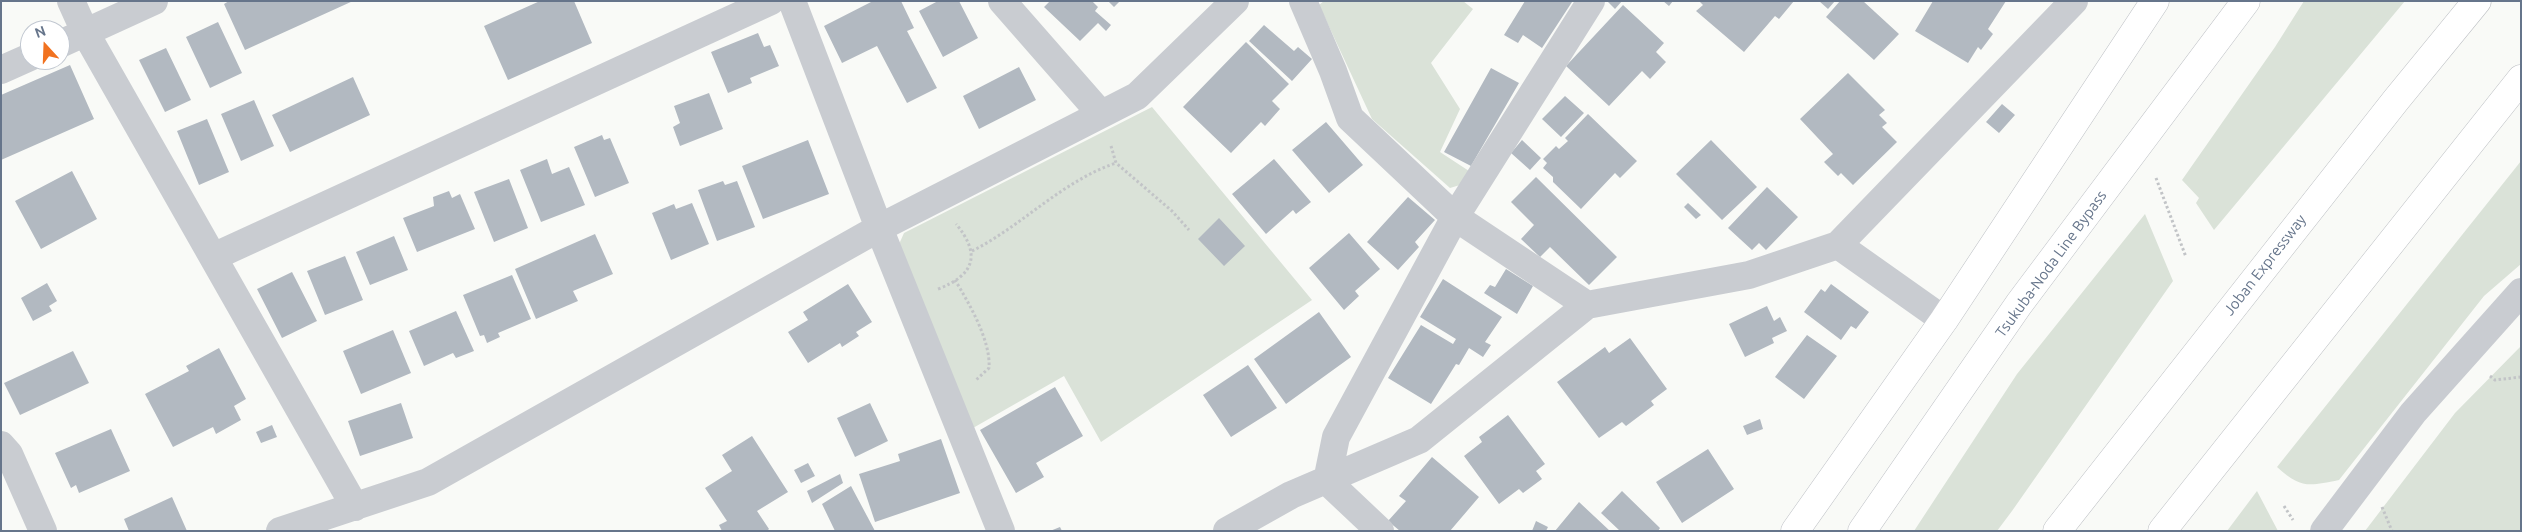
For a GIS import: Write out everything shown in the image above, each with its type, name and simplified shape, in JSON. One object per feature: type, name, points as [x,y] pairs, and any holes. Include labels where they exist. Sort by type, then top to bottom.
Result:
[{"type":"main road","points":[[1795,531],[1944,320],[2155,1]]},
{"type":"main road","name":"Tsukuba-Noda Line Bypass","points":[[1862,531],[2019,304],[2246,1]]},
{"type":"main road","name":"Joban Expressway","points":[[2057,531],[2390,108],[2477,1]]},
{"type":"main road","points":[[2162,531],[2521,79]]},
{"type":"street","points":[[71,1],[85,32],[355,507]]},
{"type":"street","points":[[70,39],[154,1]]},
{"type":"street","points":[[213,257],[771,1]]},
{"type":"street","points":[[792,1],[879,228],[1001,531]]},
{"type":"street","points":[[1002,1],[1101,114]]},
{"type":"street","points":[[280,531],[428,482],[879,228],[1137,96],[1235,1]]},
{"type":"street","points":[[1303,1],[1333,71],[1350,118],[1455,217],[1587,304]]},
{"type":"street","points":[[1327,481],[1336,437],[1455,217],[1591,1]]},
{"type":"street","points":[[1227,531],[1291,495],[1419,440],[1587,304],[1749,275],[1838,245],[2074,1]]},
{"type":"street","points":[[1,70],[20,61]]},
{"type":"street","points":[[1838,245],[1944,320]]},
{"type":"street","points":[[2324,531],[2414,413],[2520,294]]},
{"type":"street","points":[[1,445],[9,454],[43,531]]},
{"type":"street","points":[[1327,481],[1380,531]]},
{"type":"path","points":[[1101,114],[1116,164],[1172,212],[1189,230]]},
{"type":"path","points":[[972,251],[1036,210],[1075,182],[1098,169],[1116,164]]},
{"type":"path","points":[[2154,174],[2186,257]]},
{"type":"path","points":[[905,293],[927,293],[962,276],[972,259],[971,244],[951,218]]},
{"type":"path","points":[[2485,372],[2495,380],[2521,377]]},
{"type":"path","points":[[2379,500],[2392,531]]},
{"type":"shaded area","points":[[1324,1],[1463,1],[1473,9],[1431,63],[1460,109],[1440,152],[1469,171],[1460,185],[1450,188],[1372,119],[1319,5]]},
{"type":"shaded area","points":[[2304,1],[2405,1],[2214,230],[2196,203],[2199,198],[2182,180],[2275,47]]},
{"type":"shaded area","points":[[1152,107],[1312,300],[1101,442],[1064,376],[973,428],[896,251],[904,233]]},
{"type":"shaded area","points":[[2521,161],[2521,264],[2484,296],[2339,480],[2320,484],[2306,484],[2285,474],[2277,467]]},
{"type":"shaded area","points":[[2145,214],[2173,281],[2012,511],[1997,531],[1914,531],[2017,374]]},
{"type":"shaded area","points":[[2521,346],[2521,531],[2365,531],[2455,413]]},
{"type":"shaded area","points":[[2257,491],[2278,531],[2227,531]]},
{"type":"building","points":[[229,1],[353,1],[245,50],[224,4]]},
{"type":"building","points":[[540,1],[574,1],[592,43],[508,80],[484,26]]},
{"type":"building","points":[[873,1],[901,1],[914,28],[907,31],[937,88],[907,103],[877,46],[842,63],[824,26]]},
{"type":"building","points":[[938,1],[959,1],[978,38],[943,57],[919,11]]},
{"type":"building","points":[[1050,1],[1092,1],[1098,7],[1095,11],[1111,25],[1106,31],[1098,23],[1080,41],[1044,7]]},
{"type":"building","points":[[1108,1],[1120,1],[1114,7]]},
{"type":"building","points":[[1525,1],[1572,2],[1542,48],[1523,35],[1518,43],[1504,35]]},
{"type":"building","points":[[1607,1],[1622,1],[1615,9]]},
{"type":"building","points":[[1663,1],[1673,1],[1669,6]]},
{"type":"building","points":[[1699,1],[1794,1],[1779,19],[1775,16],[1744,52],[1696,11],[1703,5]]},
{"type":"building","points":[[1819,1],[1835,1],[1828,9]]},
{"type":"building","points":[[1840,1],[1863,1],[1899,34],[1874,60],[1826,17]]},
{"type":"building","points":[[1933,1],[2006,1],[1988,29],[1993,34],[1981,50],[1978,47],[1968,63],[1915,31]]},
{"type":"building","points":[[1623,5],[1664,43],[1656,52],[1666,62],[1650,79],[1642,71],[1609,106],[1566,66]]},
{"type":"building","points":[[218,22],[242,73],[210,88],[186,37]]},
{"type":"building","points":[[1264,25],[1294,51],[1298,47],[1312,59],[1292,81],[1249,41]]},
{"type":"building","points":[[758,33],[764,47],[770,45],[779,66],[750,78],[752,83],[728,93],[711,52]]},
{"type":"building","points":[[1246,42],[1289,84],[1272,101],[1280,109],[1265,126],[1261,122],[1231,153],[1183,107]]},
{"type":"building","points":[[166,48],[191,100],[165,112],[139,60]]},
{"type":"building","points":[[70,65],[94,119],[1,160],[1,95],[58,70],[70,70]]},
{"type":"building","points":[[1019,67],[1036,100],[979,129],[963,96]]},
{"type":"building","points":[[1491,68],[1519,83],[1471,166],[1444,152]]},
{"type":"building","points":[[1848,73],[1885,110],[1879,115],[1887,123],[1882,127],[1897,142],[1853,185],[1841,173],[1838,176],[1824,162],[1833,154],[1800,119]]},
{"type":"building","points":[[353,77],[370,115],[290,152],[272,115]]},
{"type":"building","points":[[709,93],[723,129],[680,146],[673,127],[680,123],[674,106]]},
{"type":"building","points":[[1565,96],[1584,113],[1561,137],[1542,119]]},
{"type":"building","points":[[254,100],[274,146],[241,161],[221,114]]},
{"type":"building","points":[[2002,104],[2015,115],[1999,133],[1986,122]]},
{"type":"building","points":[[1588,114],[1637,161],[1620,178],[1615,173],[1581,209],[1553,182],[1553,177],[1543,168],[1547,163],[1543,159],[1556,146],[1559,149],[1568,141],[1565,138]]},
{"type":"building","points":[[207,119],[229,172],[199,185],[177,131]]},
{"type":"building","points":[[1326,122],[1363,165],[1329,193],[1292,150]]},
{"type":"building","points":[[602,135],[604,140],[610,138],[629,183],[595,197],[574,147]]},
{"type":"building","points":[[808,140],[829,194],[763,219],[742,166]]},
{"type":"building","points":[[1522,140],[1541,158],[1530,170],[1511,153]]},
{"type":"building","points":[[1711,140],[1757,187],[1722,220],[1676,174]]},
{"type":"building","points":[[547,159],[552,174],[569,167],[585,205],[541,222],[520,170]]},
{"type":"building","points":[[1274,159],[1311,202],[1296,214],[1293,210],[1266,234],[1232,194]]},
{"type":"building","points":[[72,171],[97,219],[41,249],[15,201]]},
{"type":"building","points":[[1536,177],[1617,257],[1589,285],[1550,247],[1540,257],[1521,239],[1534,225],[1511,202]]},
{"type":"building","points":[[509,179],[528,228],[494,242],[474,192]]},
{"type":"building","points":[[723,181],[725,185],[737,181],[755,227],[717,241],[698,190]]},
{"type":"building","points":[[1767,187],[1798,217],[1766,250],[1759,243],[1752,250],[1728,228]]},
{"type":"building","points":[[449,191],[452,198],[460,194],[475,229],[417,252],[403,218],[434,206],[433,197]]},
{"type":"building","points":[[1408,197],[1435,220],[1415,242],[1419,247],[1398,270],[1367,242]]},
{"type":"building","points":[[692,203],[709,244],[671,260],[652,213],[674,204],[676,209]]},
{"type":"building","points":[[1688,203],[1701,215],[1696,219],[1684,207]]},
{"type":"building","points":[[1219,218],[1245,246],[1224,266],[1198,239]]},
{"type":"building","points":[[1349,233],[1380,269],[1355,291],[1359,296],[1344,310],[1309,268]]},
{"type":"building","points":[[595,234],[613,274],[573,291],[578,301],[536,319],[515,269]]},
{"type":"building","points":[[394,236],[408,270],[370,285],[356,252]]},
{"type":"building","points":[[345,256],[363,300],[325,315],[307,271]]},
{"type":"building","points":[[1506,269],[1533,286],[1517,314],[1484,293],[1490,285],[1495,287]]},
{"type":"building","points":[[292,272],[317,321],[282,338],[257,289]]},
{"type":"building","points":[[512,275],[531,319],[498,333],[500,337],[487,343],[484,335],[480,336],[463,295]]},
{"type":"building","points":[[1443,279],[1502,317],[1485,342],[1491,345],[1483,357],[1469,348],[1459,365],[1456,364],[1431,404],[1388,378],[1421,325],[1453,344],[1456,339],[1420,317]]},
{"type":"building","points":[[47,283],[57,301],[49,306],[52,311],[33,321],[21,298]]},
{"type":"building","points":[[848,284],[872,322],[856,332],[859,336],[842,347],[840,343],[808,363],[788,332],[808,320],[803,312]]},
{"type":"building","points":[[1831,284],[1869,312],[1856,329],[1851,326],[1841,340],[1804,312],[1821,289],[1825,292]]},
{"type":"building","points":[[1767,306],[1774,321],[1780,317],[1787,331],[1772,338],[1774,343],[1745,357],[1729,324]]},
{"type":"building","points":[[456,311],[474,351],[456,358],[453,353],[424,366],[409,331]]},
{"type":"building","points":[[1319,312],[1351,357],[1286,404],[1254,359]]},
{"type":"building","points":[[393,330],[411,373],[361,394],[343,351]]},
{"type":"building","points":[[1807,335],[1837,356],[1804,399],[1775,377]]},
{"type":"building","points":[[1630,338],[1667,389],[1651,401],[1654,405],[1626,426],[1622,422],[1599,438],[1557,382],[1605,347],[1609,353]]},
{"type":"building","points":[[219,348],[246,399],[234,406],[241,420],[216,434],[213,427],[173,447],[145,394],[189,371],[186,366]]},
{"type":"building","points":[[73,351],[89,383],[20,415],[4,383]]},
{"type":"building","points":[[1248,365],[1277,408],[1231,437],[1203,395]]},
{"type":"building","points":[[1055,387],[1083,436],[1036,463],[1044,477],[1016,493],[980,430]]},
{"type":"building","points":[[401,403],[413,438],[360,456],[348,421]]},
{"type":"building","points":[[870,403],[888,441],[855,457],[837,418]]},
{"type":"building","points":[[1508,415],[1545,464],[1536,471],[1542,479],[1523,493],[1519,489],[1499,504],[1464,456],[1482,442],[1479,437]]},
{"type":"building","points":[[1760,419],[1763,429],[1747,435],[1743,426]]},
{"type":"building","points":[[272,425],[277,437],[261,443],[256,432]]},
{"type":"building","points":[[111,429],[130,471],[79,493],[76,485],[71,488],[55,453]]},
{"type":"building","points":[[752,436],[788,492],[757,511],[769,529],[767,531],[722,531],[719,525],[727,521],[705,488],[732,471],[722,455]]},
{"type":"building","points":[[941,439],[960,493],[875,522],[859,474],[900,461],[898,454]]},
{"type":"building","points":[[1708,449],[1734,489],[1682,523],[1656,482]]},
{"type":"building","points":[[1432,457],[1479,497],[1450,531],[1400,531],[1388,521],[1406,501],[1399,496]]},
{"type":"building","points":[[808,463],[815,476],[801,483],[794,470]]},
{"type":"building","points":[[840,474],[843,483],[812,503],[807,491]]},
{"type":"building","points":[[851,486],[875,531],[835,531],[822,504]]},
{"type":"building","points":[[1622,491],[1660,528],[1658,531],[1620,531],[1601,513]]},
{"type":"building","points":[[172,497],[187,531],[129,531],[124,519]]},
{"type":"building","points":[[1579,502],[1610,531],[1555,531]]},
{"type":"building","points":[[1536,521],[1548,527],[1546,531],[1532,531]]},
{"type":"building","points":[[1060,527],[1062,531],[1050,531]]}]
